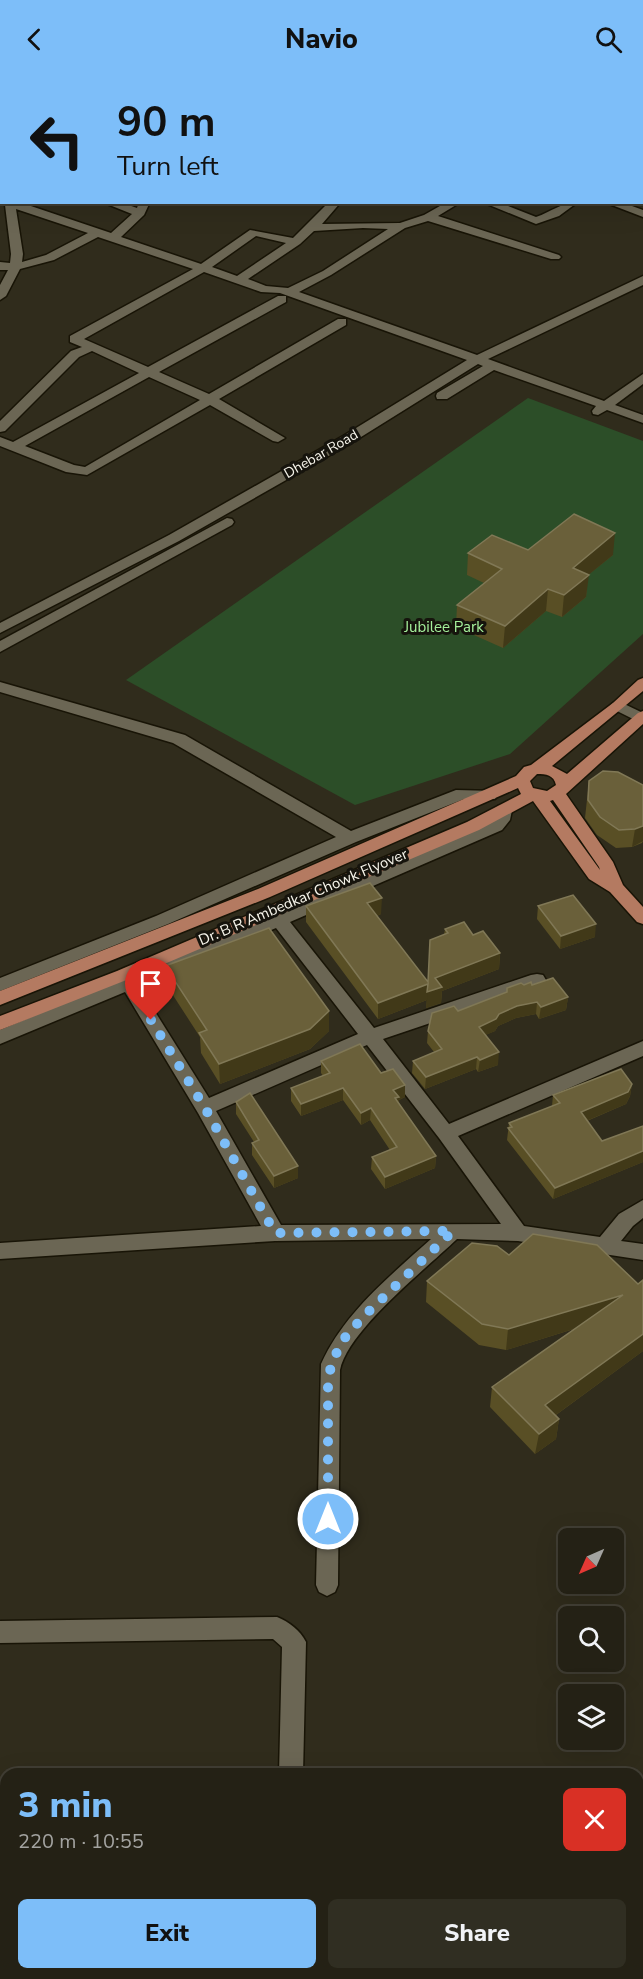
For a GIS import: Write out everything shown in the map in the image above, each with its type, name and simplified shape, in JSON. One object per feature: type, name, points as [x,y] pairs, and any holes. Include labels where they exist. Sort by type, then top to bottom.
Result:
[{"type":"main road","points":[[643,683],[618,706],[537,769],[530,771],[522,780],[527,790],[535,795],[596,875],[616,888],[643,918]]},
{"type":"main road","points":[[535,795],[560,789],[642,717]]},
{"type":"main road","points":[[537,769],[559,774],[560,789],[607,866],[616,888]]},
{"type":"main road","name":"Dr. B R Ambedkar Chowk Flyover","points":[[0,998],[274,888],[522,780]]},
{"type":"main road","name":"Dr. B R Ambedkar Chowk Flyover","points":[[0,1023],[123,975],[473,826],[535,795]]},
{"type":"street","points":[[0,296],[15,268],[17,254],[5,204]]},
{"type":"street","points":[[11,204],[286,296],[598,411],[643,432]]},
{"type":"street","points":[[119,204],[142,208]]},
{"type":"street","points":[[238,280],[277,257],[314,228],[334,204]]},
{"type":"street","points":[[15,446],[327,273],[401,226],[428,217],[452,204]]},
{"type":"street","points":[[492,204],[536,221],[555,214],[570,204]]},
{"type":"street","points":[[615,204],[643,214]]},
{"type":"street","points":[[114,237],[142,208]]},
{"type":"street","points":[[428,217],[555,257]]},
{"type":"street","points":[[314,228],[363,225],[401,226]]},
{"type":"street","points":[[278,438],[209,399],[74,339],[203,268],[254,232],[296,242]]},
{"type":"street","points":[[0,267],[15,268],[48,260],[96,233]]},
{"type":"street","points":[[0,251],[17,254]]},
{"type":"street","name":"Dhebar Road","points":[[0,629],[184,532],[479,367],[643,280]]},
{"type":"street","points":[[286,296],[342,322],[479,367]]},
{"type":"street","points":[[0,441],[71,469],[87,471],[342,322]]},
{"type":"street","points":[[0,428],[75,354],[92,347]]},
{"type":"street","name":"Dhebar Road","points":[[0,646],[185,547],[479,367]]},
{"type":"street","points":[[598,411],[643,378]]},
{"type":"street","points":[[598,411],[643,420]]},
{"type":"street","points":[[0,687],[180,739],[350,838]]},
{"type":"street","points":[[618,706],[642,717]]},
{"type":"street","points":[[0,985],[162,920],[350,838],[462,794],[489,795]]},
{"type":"street","points":[[0,1037],[428,857],[489,829],[502,820],[504,810]]},
{"type":"street","points":[[279,920],[446,1133],[518,1233]]},
{"type":"street","points":[[205,1108],[369,1037],[537,980]]},
{"type":"street","points":[[129,984],[205,1108],[275,1233]]},
{"type":"street","points":[[446,1133],[643,1048]]},
{"type":"street","points":[[606,1245],[626,1220],[643,1208]]},
{"type":"street","points":[[327,1585],[328,1387],[331,1364],[343,1340],[363,1317],[453,1231]]},
{"type":"street","points":[[0,1251],[275,1233],[453,1231],[518,1233],[643,1252]]},
{"type":"street","points":[[0,1632],[277,1628],[294,1642],[291,1768]]},
{"type":"green space","name":"Jubilee Park","points":[[528,398],[643,441],[643,634],[510,754],[355,805],[126,680]]},
{"type":"building","points":[[574,514],[615,533],[573,568],[589,575],[564,595],[548,589],[505,626],[457,605],[502,569],[468,553],[492,535],[528,550]]},
{"type":"building","points":[[603,771],[618,772],[643,785],[643,826],[619,830],[600,817],[588,800],[589,781]]},
{"type":"building","points":[[370,883],[382,898],[367,903],[428,982],[430,940],[448,933],[445,929],[464,922],[473,935],[483,931],[500,953],[435,978],[442,987],[427,992],[428,984],[378,1003],[306,906]]},
{"type":"building","points":[[573,895],[596,924],[561,936],[538,906]]},
{"type":"building","points":[[269,928],[329,1011],[310,1029],[219,1064],[199,1033],[207,1030],[165,966]]},
{"type":"building","points":[[553,978],[568,997],[541,1007],[537,1002],[517,1006],[479,1027],[499,1052],[480,1060],[477,1057],[426,1077],[413,1061],[442,1049],[428,1031],[432,1013],[454,1006],[458,1011],[507,992],[507,988],[521,983],[524,985],[531,982],[532,985]]},
{"type":"building","points":[[360,1044],[381,1073],[393,1069],[405,1085],[393,1090],[399,1097],[395,1098],[436,1156],[385,1177],[372,1157],[397,1147],[371,1108],[361,1113],[343,1088],[301,1104],[291,1088],[330,1073],[321,1061]]},
{"type":"building","points":[[621,1069],[632,1084],[628,1092],[581,1112],[602,1141],[643,1126],[643,1151],[555,1188],[508,1128],[512,1127],[509,1123],[560,1103],[553,1095]]},
{"type":"building","points":[[250,1093],[298,1166],[274,1176],[252,1143],[259,1140],[236,1102]]},
{"type":"building","points":[[533,1234],[597,1245],[638,1284],[643,1280],[643,1334],[545,1405],[559,1419],[539,1434],[492,1387],[623,1295],[508,1329],[482,1324],[427,1281],[472,1243],[497,1246],[509,1255]]},
{"type":"route","points":[[151,1020],[205,1108],[275,1233],[453,1231],[363,1317],[343,1340],[331,1364],[328,1387],[328,1519]]}]
